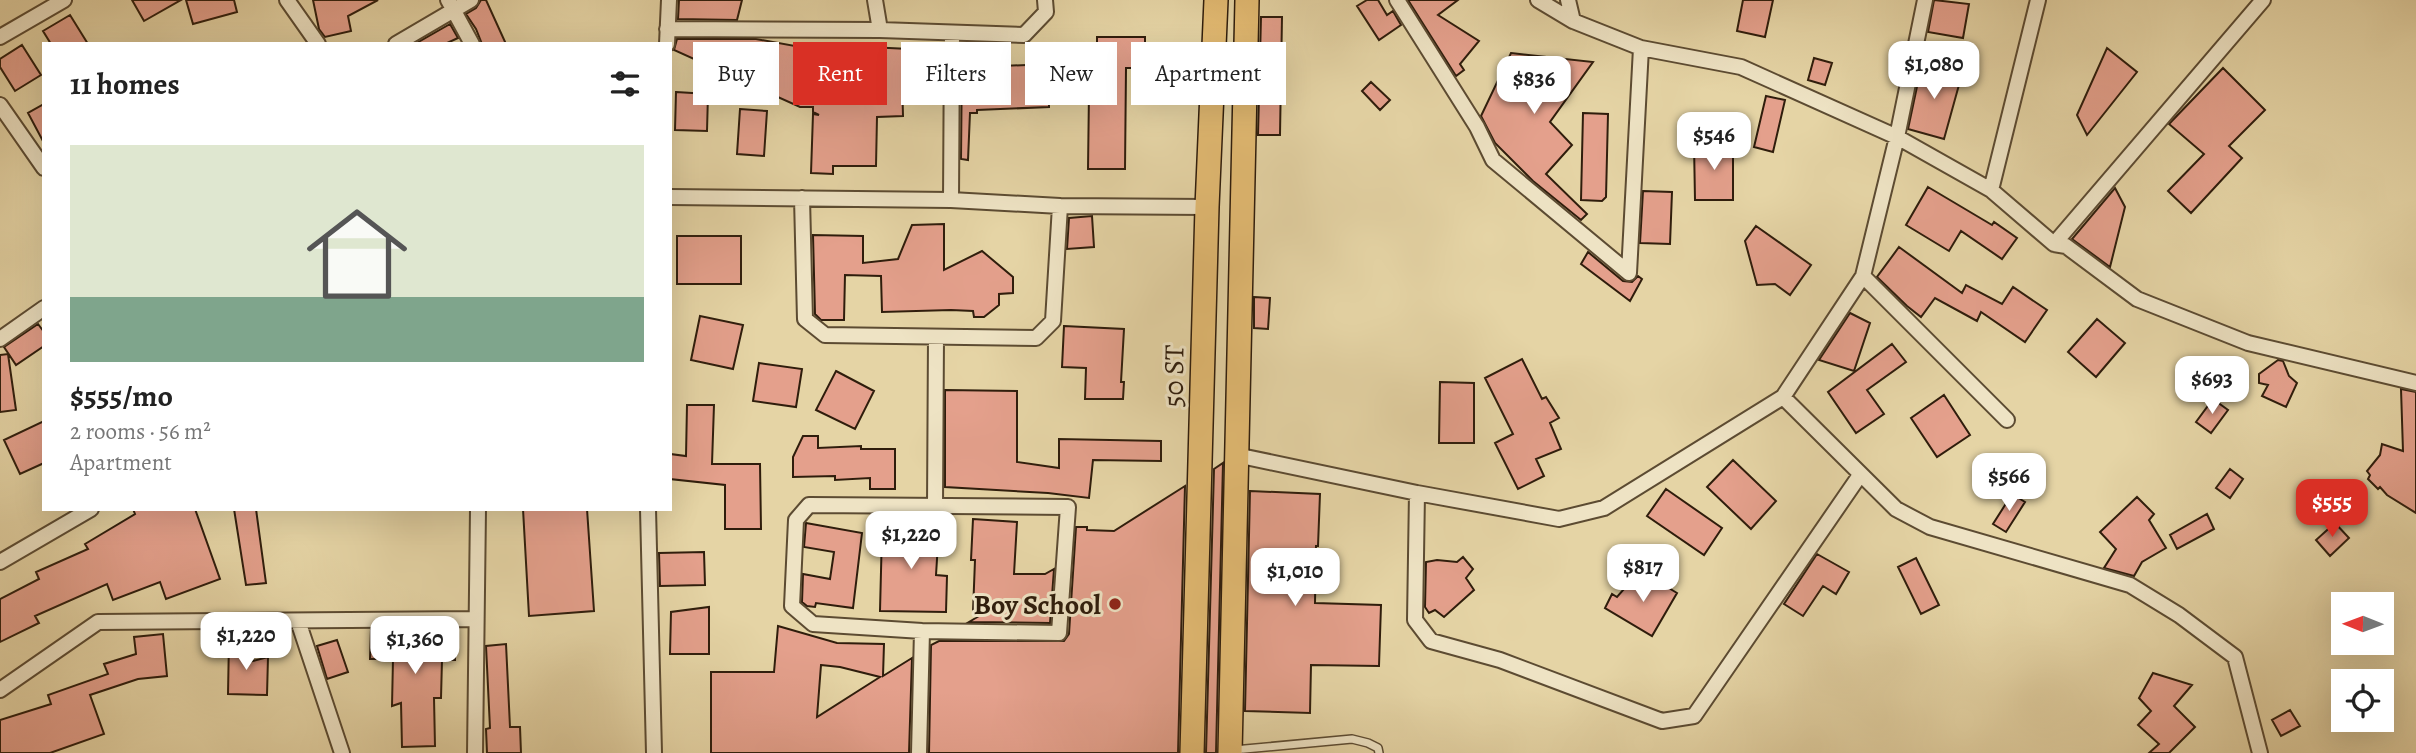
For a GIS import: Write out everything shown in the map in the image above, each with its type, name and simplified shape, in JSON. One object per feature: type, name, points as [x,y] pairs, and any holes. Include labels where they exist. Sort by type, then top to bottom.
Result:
[{"type":"main road","name":"50 ST","points":[[1192,753],[1207,207],[1216,0]]},
{"type":"main road","points":[[1230,752],[1247,0]]},
{"type":"street","points":[[0,37],[64,0]]},
{"type":"street","points":[[287,0],[317,42]]},
{"type":"street","points":[[399,42],[451,4],[471,0]]},
{"type":"street","points":[[669,0],[667,36],[880,30],[1024,35],[1046,12],[1045,0]]},
{"type":"street","points":[[875,0],[880,30]]},
{"type":"street","points":[[1397,0],[1477,127],[1493,160],[1629,273],[1642,48]]},
{"type":"street","points":[[1538,0],[1573,21],[1642,48],[1741,67],[1897,137],[1991,190],[2054,244],[2066,246],[2137,299],[2248,343],[2416,383]]},
{"type":"street","points":[[1568,0],[1573,21]]},
{"type":"street","points":[[1236,455],[1559,519],[1604,508],[1783,397],[1863,276],[1897,137],[1925,0]]},
{"type":"street","points":[[1991,190],[2038,0]]},
{"type":"street","points":[[2054,244],[2263,0]]},
{"type":"street","points":[[451,4],[471,42]]},
{"type":"street","points":[[951,200],[952,33]]},
{"type":"street","points":[[0,105],[42,165]]},
{"type":"street","points":[[672,197],[951,200],[1060,206],[1207,207]]},
{"type":"street","points":[[802,198],[805,319],[825,335],[1036,338],[1054,321],[1060,206]]},
{"type":"street","points":[[1863,276],[2007,420]]},
{"type":"street","points":[[0,339],[42,309]]},
{"type":"street","points":[[935,506],[936,337]]},
{"type":"street","points":[[1783,397],[1896,509],[1930,527],[2130,585],[2179,615],[2235,657],[2260,753]]},
{"type":"street","points":[[1417,493],[1415,620],[1431,641],[1500,660],[1662,722],[1694,716],[1860,475]]},
{"type":"street","points":[[809,505],[935,506],[1068,507],[1059,633],[922,631],[813,625],[792,606],[796,520],[809,505]]},
{"type":"street","points":[[0,562],[88,511]]},
{"type":"street","points":[[475,753],[478,511]]},
{"type":"street","points":[[648,511],[654,753]]},
{"type":"street","points":[[0,690],[98,622],[476,620]]},
{"type":"street","points":[[298,621],[342,753]]},
{"type":"street","points":[[919,753],[922,631]]},
{"type":"lane","points":[[1230,752],[1352,740],[1368,743],[1378,748],[1380,753]]},
{"type":"building","points":[[132,0],[181,0],[144,21]]},
{"type":"building","points":[[186,0],[234,0],[237,12],[193,24]]},
{"type":"building","points":[[313,0],[378,0],[348,16],[351,31],[325,37],[319,29]]},
{"type":"building","points":[[481,0],[486,0],[505,42],[481,42],[466,14],[476,8]]},
{"type":"building","points":[[679,0],[742,0],[737,20],[678,19]]},
{"type":"building","points":[[1367,0],[1378,0],[1387,15],[1393,11],[1401,25],[1379,40],[1357,6]]},
{"type":"building","points":[[1408,0],[1458,0],[1438,15],[1479,41],[1460,64],[1464,70],[1456,76]]},
{"type":"building","points":[[1743,0],[1773,0],[1765,37],[1737,31]]},
{"type":"building","points":[[1934,0],[1969,4],[1963,38],[1928,32]]},
{"type":"building","points":[[70,15],[87,42],[50,42],[43,31]]},
{"type":"building","points":[[1261,17],[1282,17],[1282,42],[1260,42]]},
{"type":"building","points":[[450,24],[458,38],[449,42],[418,42]]},
{"type":"building","points":[[1097,37],[1145,37],[1145,42],[1131,42],[1131,68],[1126,68],[1125,169],[1088,169],[1089,105],[1117,105],[1117,42],[1097,42]]},
{"type":"building","points":[[677,39],[756,39],[773,42],[693,42],[693,59],[674,50]]},
{"type":"building","points":[[779,43],[793,46],[793,104],[779,98]]},
{"type":"building","points":[[22,45],[41,75],[15,91],[0,67],[0,59]]},
{"type":"building","points":[[887,48],[901,49],[903,116],[877,117],[876,166],[833,166],[833,174],[811,173],[813,114],[819,115],[813,112],[813,107],[796,105],[887,105]]},
{"type":"building","points":[[2107,48],[2137,72],[2087,135],[2077,115]]},
{"type":"building","points":[[1511,53],[1593,62],[1550,122],[1572,145],[1546,174],[1587,214],[1581,220],[1533,181],[1495,143],[1481,116]]},
{"type":"building","points":[[1814,58],[1832,63],[1825,85],[1808,80]]},
{"type":"building","points":[[1922,63],[1962,74],[1944,139],[1908,129]]},
{"type":"building","points":[[1025,65],[1025,105],[1049,107],[977,110],[977,113],[970,113],[968,160],[961,159],[962,105],[1011,105],[1011,66]]},
{"type":"building","points":[[2223,68],[2265,110],[2229,146],[2242,158],[2191,213],[2168,191],[2204,154],[2169,124]]},
{"type":"building","points":[[1371,82],[1390,100],[1380,110],[1362,91]]},
{"type":"building","points":[[676,92],[693,93],[693,105],[708,105],[707,131],[675,130]]},
{"type":"building","points":[[1766,96],[1785,100],[1773,152],[1754,147]]},
{"type":"building","points":[[42,105],[42,139],[28,113]]},
{"type":"building","points":[[1259,105],[1281,105],[1280,135],[1258,135]]},
{"type":"building","points":[[740,109],[767,111],[764,156],[737,154]]},
{"type":"building","points":[[1583,113],[1608,114],[1606,197],[1602,201],[1581,200]]},
{"type":"building","points":[[1694,144],[1733,144],[1733,200],[1695,200]]},
{"type":"building","points":[[1928,187],[1992,225],[1994,222],[2017,238],[2002,259],[1961,231],[1949,251],[1906,225]]},
{"type":"building","points":[[2115,188],[2125,207],[2110,267],[2072,239]]},
{"type":"building","points":[[1643,191],[1672,192],[1670,244],[1640,243]]},
{"type":"building","points":[[1092,216],[1094,247],[1067,249],[1069,218]]},
{"type":"building","points":[[944,224],[944,270],[982,251],[1013,277],[1013,293],[999,294],[999,305],[984,317],[974,317],[973,311],[882,312],[881,276],[845,275],[844,320],[821,320],[815,314],[813,235],[863,236],[863,263],[898,259],[912,225]]},
{"type":"building","points":[[1756,226],[1811,265],[1790,295],[1775,284],[1757,285],[1745,241]]},
{"type":"building","points":[[677,236],[741,236],[741,284],[677,284]]},
{"type":"building","points":[[1899,247],[1962,293],[1966,285],[2002,304],[2013,287],[2047,310],[2025,342],[1981,312],[1977,321],[1935,298],[1921,317],[1877,277]]},
{"type":"building","points":[[1588,252],[1623,281],[1632,282],[1638,276],[1642,279],[1630,301],[1581,264]]},
{"type":"building","points":[[1254,297],[1270,298],[1268,329],[1254,328]]},
{"type":"building","points":[[1850,313],[1870,323],[1854,371],[1819,360]]},
{"type":"building","points":[[700,316],[743,325],[733,369],[691,360]]},
{"type":"building","points":[[2097,319],[2125,343],[2096,377],[2068,352]]},
{"type":"building","points":[[38,324],[42,329],[42,347],[16,365],[4,347]]},
{"type":"building","points":[[1064,326],[1124,329],[1121,382],[1124,382],[1123,399],[1085,399],[1086,368],[1062,367]]},
{"type":"building","points":[[1892,344],[1906,362],[1867,390],[1884,414],[1856,433],[1828,392]]},
{"type":"building","points":[[8,354],[16,410],[0,412],[0,355]]},
{"type":"building","points":[[1522,359],[1542,399],[1546,397],[1559,418],[1550,423],[1561,449],[1536,459],[1544,476],[1518,489],[1495,443],[1513,434],[1485,378]]},
{"type":"building","points":[[2278,360],[2283,361],[2289,376],[2297,383],[2286,407],[2262,396],[2268,385],[2259,383],[2259,374]]},
{"type":"building","points":[[759,363],[802,369],[796,407],[753,401]]},
{"type":"building","points":[[836,371],[874,391],[855,429],[816,410]]},
{"type":"building","points":[[1440,382],[1474,383],[1474,443],[1439,443]]},
{"type":"building","points":[[2401,389],[2416,392],[2416,513],[2387,495],[2380,487],[2378,489],[2368,479],[2370,475],[2367,471],[2380,455],[2382,444],[2403,451]]},
{"type":"building","points":[[945,390],[1017,391],[1017,462],[1059,468],[1059,439],[1161,441],[1161,461],[1093,460],[1089,498],[945,487]]},
{"type":"building","points":[[1944,395],[1970,435],[1937,457],[1911,418]]},
{"type":"building","points":[[2213,399],[2228,410],[2211,433],[2196,422]]},
{"type":"building","points":[[687,405],[714,405],[712,464],[760,464],[761,529],[725,529],[725,485],[672,479],[672,454],[686,456]]},
{"type":"building","points":[[42,422],[42,464],[20,474],[4,440]]},
{"type":"building","points":[[803,436],[818,436],[818,448],[861,446],[861,449],[895,449],[895,489],[870,489],[870,478],[835,480],[835,476],[793,477],[793,457]]},
{"type":"building","points":[[1733,460],[1776,501],[1751,529],[1707,487]]},
{"type":"building","points":[[1223,463],[1216,753],[1206,753],[1214,469]]},
{"type":"building","points":[[2230,469],[2243,479],[2230,498],[2216,488]]},
{"type":"building","points":[[1185,486],[1178,753],[929,753],[931,645],[939,641],[1064,641],[1069,634],[1076,527],[1114,531]]},
{"type":"building","points":[[1666,489],[1722,528],[1704,555],[1647,516]]},
{"type":"building","points":[[1250,491],[1320,494],[1315,603],[1381,605],[1379,666],[1311,665],[1310,713],[1245,711]]},
{"type":"building","points":[[2012,494],[2025,502],[2006,532],[1993,524]]},
{"type":"building","points":[[2137,497],[2154,514],[2149,520],[2166,548],[2142,562],[2134,576],[2104,568],[2116,549],[2100,532]]},
{"type":"building","points":[[134,511],[196,511],[220,579],[166,599],[160,582],[113,600],[107,584],[35,616],[39,623],[0,642],[0,599],[39,579],[36,572],[88,549],[85,544],[135,514]]},
{"type":"building","points":[[234,511],[256,511],[266,583],[246,585]]},
{"type":"building","points":[[523,511],[587,511],[594,611],[529,616]]},
{"type":"building","points":[[2207,514],[2214,529],[2177,549],[2170,535]]},
{"type":"building","points":[[973,519],[1017,522],[1014,574],[1045,574],[1054,569],[1050,623],[969,622],[984,613],[973,612]]},
{"type":"building","points":[[806,523],[862,533],[853,608],[816,603],[815,607],[802,602],[803,574],[830,579],[834,552],[804,547]]},
{"type":"building","points":[[2335,523],[2349,538],[2330,556],[2316,540]]},
{"type":"building","points":[[885,525],[939,527],[936,575],[947,576],[946,612],[880,611],[882,532]]},
{"type":"building","points":[[704,552],[705,585],[660,586],[659,553]]},
{"type":"building","points":[[1817,554],[1849,572],[1836,594],[1823,586],[1803,616],[1784,604]]},
{"type":"building","points":[[1463,557],[1473,569],[1466,578],[1474,590],[1444,617],[1435,610],[1429,613],[1425,607],[1426,562],[1457,562]]},
{"type":"building","points":[[1916,558],[1939,605],[1921,614],[1898,567]]},
{"type":"building","points":[[1649,576],[1677,593],[1652,636],[1605,608],[1612,594],[1617,597],[1631,581],[1640,587]]},
{"type":"building","points":[[709,607],[709,654],[670,654],[671,612]]},
{"type":"building","points":[[778,626],[837,643],[884,644],[883,676],[912,658],[909,753],[711,753],[711,672],[774,672]],"holes":[[[821,665],[880,677],[817,717]]]},
{"type":"building","points":[[371,629],[455,630],[455,660],[442,660],[441,698],[434,698],[435,746],[402,747],[401,703],[392,706],[393,659],[370,659]]},
{"type":"building","points":[[163,634],[167,676],[138,679],[90,695],[104,734],[50,753],[0,753],[0,720],[51,704],[48,695],[108,674],[104,664],[136,654],[134,637]]},
{"type":"building","points":[[229,640],[242,640],[249,662],[268,657],[267,695],[228,694]]},
{"type":"building","points":[[337,640],[348,672],[327,679],[317,646]]},
{"type":"building","points":[[506,644],[510,727],[520,727],[521,753],[487,753],[486,729],[490,728],[486,646]]},
{"type":"building","points":[[2153,673],[2192,685],[2174,706],[2195,727],[2169,753],[2149,753],[2159,744],[2138,725],[2151,711],[2139,698]]},
{"type":"building","points":[[2290,710],[2300,726],[2281,736],[2272,720]]},
{"type":"place","name":"Boy School","points":[[1115,604]]}]
